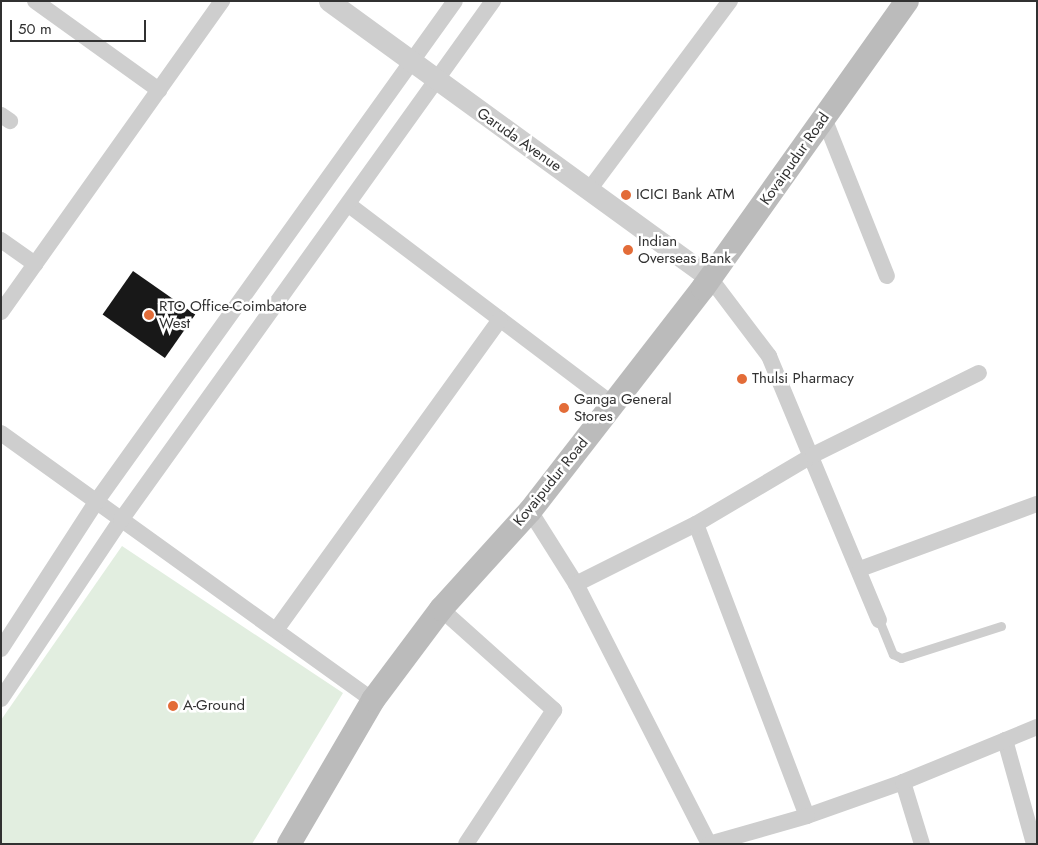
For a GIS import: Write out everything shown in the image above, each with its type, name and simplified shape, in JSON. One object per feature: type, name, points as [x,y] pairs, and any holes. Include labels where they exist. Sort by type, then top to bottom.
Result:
[{"type":"main road","name":"Kovaipudur Road","points":[[289,844],[373,700],[441,609],[530,511],[710,278],[907,1]]},
{"type":"street","points":[[35,1],[159,90]]},
{"type":"street","points":[[1,312],[222,1]]},
{"type":"street","name":"Garuda Avenue","points":[[329,1],[436,81],[710,278]]},
{"type":"street","points":[[1,649],[96,502],[455,1]]},
{"type":"street","points":[[1,699],[121,520],[349,205],[493,1]]},
{"type":"street","points":[[589,190],[730,1]]},
{"type":"street","points":[[824,118],[887,276]]},
{"type":"street","points":[[349,205],[613,404]]},
{"type":"street","points":[[1,240],[35,264]]},
{"type":"street","points":[[710,278],[769,356],[813,455],[879,620]]},
{"type":"street","points":[[276,630],[500,319]]},
{"type":"street","points":[[576,584],[696,524],[813,455],[979,373]]},
{"type":"street","points":[[1,434],[373,700]]},
{"type":"street","points":[[860,569],[1037,504]]},
{"type":"street","points":[[530,511],[576,584],[709,844],[807,816],[903,782],[1037,727]]},
{"type":"street","points":[[696,524],[807,816]]},
{"type":"street","points":[[441,609],[554,710],[466,844]]},
{"type":"street","points":[[1005,740],[1034,844]]},
{"type":"street","points":[[903,782],[922,844]]},
{"type":"lane","points":[[879,620],[893,654],[901,658],[1001,626]]},
{"type":"green space","name":"A-Ground","points":[[122,546],[343,693],[252,844],[1,844],[1,720]]},
{"type":"building","name":"RTO Office-Coimbatore West","points":[[133,271],[195,315],[165,358],[103,314]]},
{"type":"place","name":"ICICI Bank ATM","points":[[626,195]]},
{"type":"place","name":"Indian Overseas Bank","points":[[628,250]]},
{"type":"place","name":"RTO Office-Coimbatore West","points":[[149,315]]},
{"type":"place","name":"Thulsi Pharmacy","points":[[742,379]]},
{"type":"place","name":"Ganga General Stores","points":[[564,408]]},
{"type":"place","name":"A-Ground","points":[[173,706]]}]
